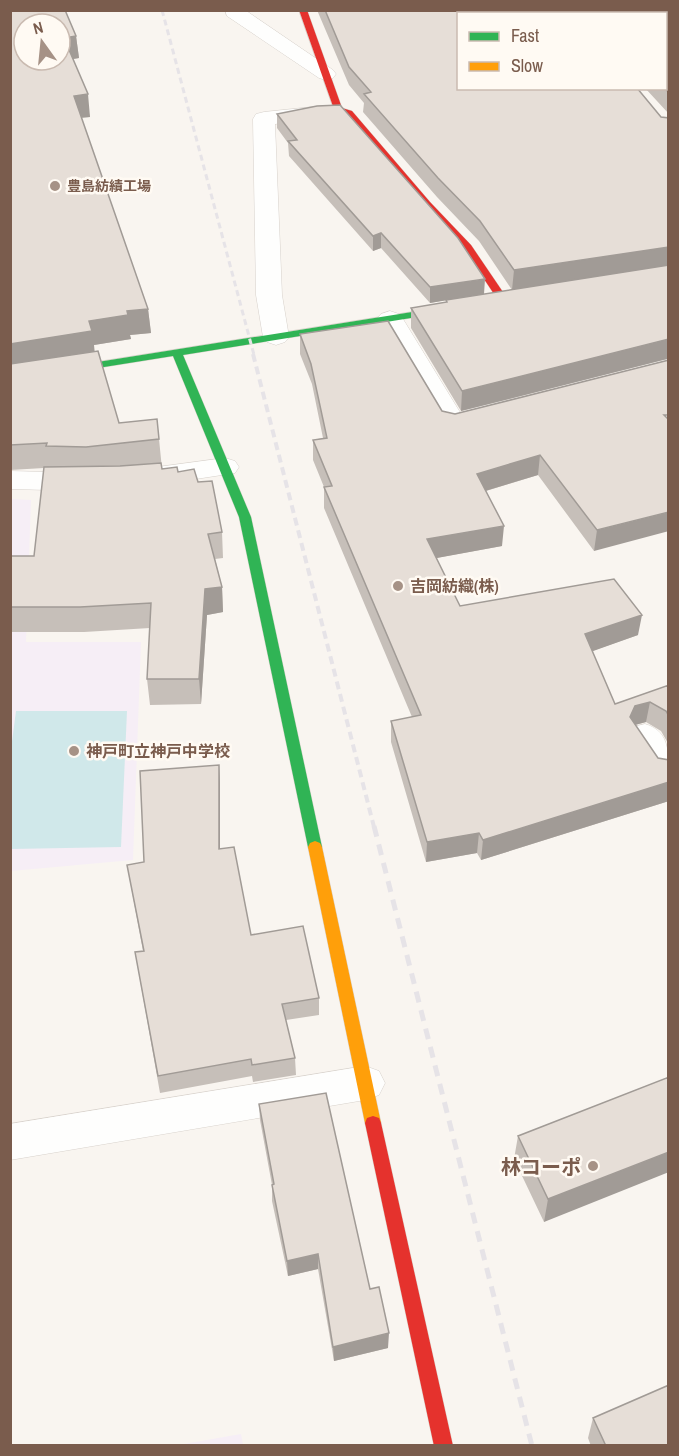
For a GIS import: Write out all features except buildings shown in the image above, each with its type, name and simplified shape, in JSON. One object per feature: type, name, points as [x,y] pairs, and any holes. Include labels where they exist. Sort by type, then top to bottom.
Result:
[{"type":"street","points":[[303,10],[338,110]]},
{"type":"street","points":[[234,12],[326,74]]},
{"type":"street","points":[[276,337],[269,295],[264,119],[338,110],[349,113],[427,204],[468,247],[504,301]]},
{"type":"street","points":[[10,379],[470,306]]},
{"type":"street","points":[[390,319],[453,424],[509,410]]},
{"type":"street","points":[[177,353],[246,517],[444,1446]]},
{"type":"street","points":[[10,480],[89,483],[225,467]]},
{"type":"street","points":[[645,736],[669,768]]},
{"type":"street","points":[[10,1142],[365,1083]]},
{"type":"shaded area","name":"神戸町立神戸中学校","points":[[10,499],[31,500],[26,642],[141,642],[133,860],[11,871]]},
{"type":"shaded area","points":[[241,1434],[243,1445],[178,1445]]},
{"type":"water","points":[[16,711],[127,711],[121,847],[11,849],[10,757]]},
{"type":"railway","points":[[162,10],[254,355]]},
{"type":"railway","points":[[253,354],[374,827]]},
{"type":"railway","points":[[374,826],[532,1446]]},
{"type":"traffic: fast","points":[[10,379],[456,308]]},
{"type":"traffic: fast","points":[[177,353],[245,517],[315,847]]},
{"type":"traffic: slow","points":[[315,847],[373,1123]]},
{"type":"traffic: jam","points":[[303,10],[338,110],[349,113],[427,204],[468,247],[504,301]]},
{"type":"traffic: jam","points":[[373,1123],[444,1446]]},
{"type":"place","name":"豊島紡績工場","points":[[55,186]]},
{"type":"place","name":"吉岡紡織(株)","points":[[398,586]]},
{"type":"place","name":"神戸町立神戸中学校","points":[[74,751]]},
{"type":"place","name":"林コーポ","points":[[593,1166]]}]
